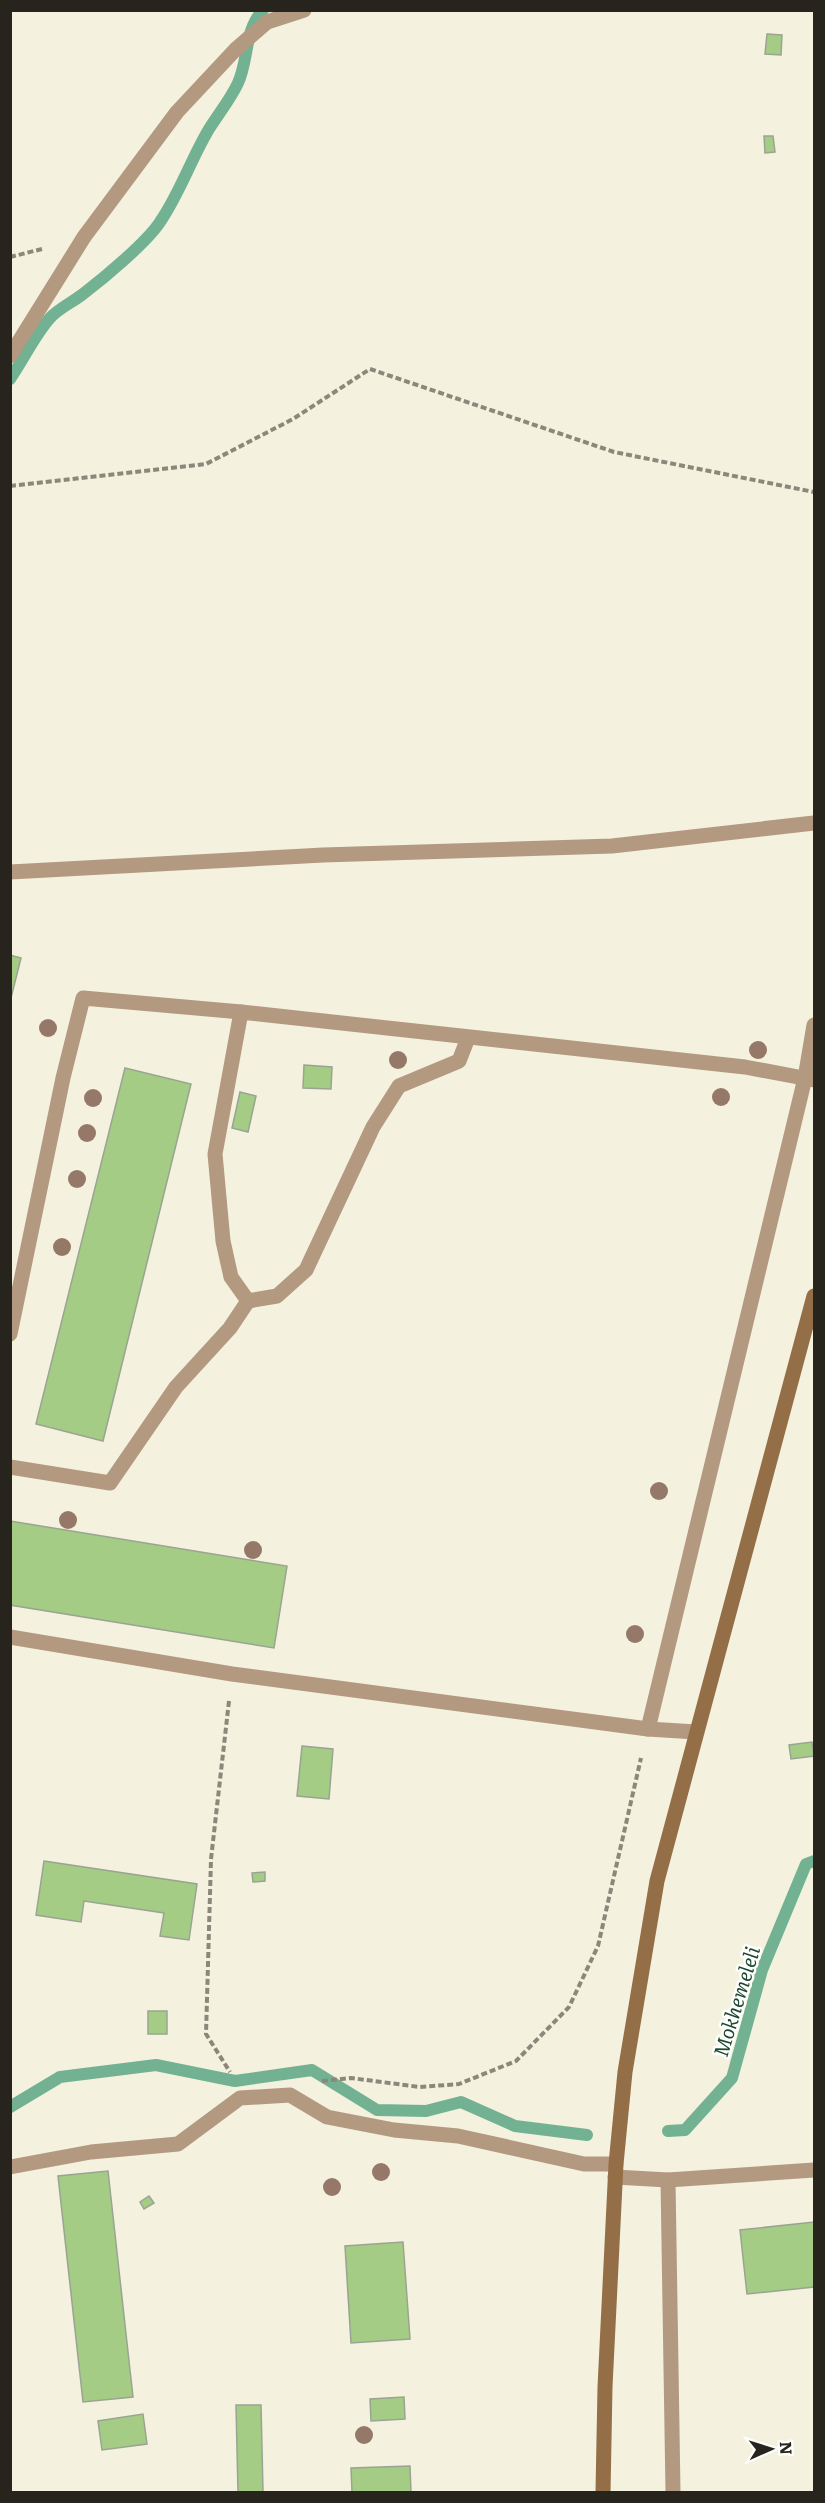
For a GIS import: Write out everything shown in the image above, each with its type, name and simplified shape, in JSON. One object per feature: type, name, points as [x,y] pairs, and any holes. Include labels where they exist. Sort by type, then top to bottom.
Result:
[{"type":"main road","points":[[603,2493],[605,2387],[615,2170],[625,2072],[657,1881],[814,1296]]},
{"type":"street","points":[[10,356],[84,237],[177,112],[235,50],[267,22],[304,10]]},
{"type":"street","points":[[10,872],[322,855],[612,846],[814,823]]},
{"type":"street","points":[[10,1334],[63,1078],[83,998],[241,1012],[745,1067],[810,1079]]},
{"type":"street","points":[[241,1012],[215,1154],[223,1241],[231,1277],[248,1301]]},
{"type":"street","points":[[648,1729],[810,1079],[814,1025]]},
{"type":"street","points":[[10,1467],[110,1483],[176,1387],[230,1328],[248,1301],[277,1296],[306,1270],[373,1127],[399,1086],[459,1061],[468,1038]]},
{"type":"street","points":[[10,1637],[232,1674],[648,1729],[696,1732]]},
{"type":"street","points":[[10,2167],[91,2151],[178,2144],[240,2098],[291,2095],[327,2117],[394,2130],[458,2136],[668,2180],[814,2170]]},
{"type":"street","points":[[668,2180],[672,2493]]},
{"type":"path","points":[[32,10],[190,10]]},
{"type":"path","points":[[10,486],[206,464],[293,419],[370,369],[614,452],[814,492]]},
{"type":"path","points":[[232,1674],[211,1859],[206,2034],[236,2081],[240,2098]]},
{"type":"path","points":[[291,2095],[299,2085],[351,2078],[420,2087],[459,2084],[516,2061],[531,2046],[569,2007],[598,1946],[648,1729]]},
{"type":"building","points":[[767,34],[782,35],[781,55],[765,54]]},
{"type":"building","points":[[764,136],[773,136],[775,152],[765,153]]},
{"type":"building","points":[[10,955],[21,958],[10,1002]]},
{"type":"building","points":[[304,1065],[332,1067],[331,1089],[303,1088]]},
{"type":"building","points":[[125,1068],[191,1084],[103,1441],[36,1424]]},
{"type":"building","points":[[240,1092],[256,1096],[248,1132],[232,1128]]},
{"type":"building","points":[[10,1521],[287,1566],[274,1648],[10,1605]]},
{"type":"building","points":[[812,1742],[814,1756],[791,1759],[789,1745]]},
{"type":"building","points":[[302,1746],[333,1749],[329,1799],[297,1796]]},
{"type":"building","points":[[44,1861],[197,1884],[189,1940],[160,1936],[164,1913],[84,1901],[81,1922],[36,1915]]},
{"type":"building","points":[[265,1872],[265,1881],[253,1882],[252,1873]]},
{"type":"building","points":[[148,2011],[167,2011],[167,2034],[148,2034]]},
{"type":"building","points":[[108,2171],[133,2397],[83,2402],[58,2176]]},
{"type":"building","points":[[149,2196],[154,2203],[144,2209],[140,2202]]},
{"type":"building","points":[[814,2222],[814,2287],[747,2294],[740,2230]]},
{"type":"building","points":[[403,2242],[410,2339],[351,2343],[345,2246]]},
{"type":"building","points":[[404,2397],[405,2419],[371,2421],[370,2399]]},
{"type":"building","points":[[236,2405],[261,2405],[263,2492],[238,2492]]},
{"type":"building","points":[[143,2414],[147,2444],[102,2450],[98,2421]]},
{"type":"building","points":[[410,2466],[411,2492],[352,2492],[351,2468]]},
{"type":"waterway","points":[[10,379],[50,318],[113,269],[160,222],[209,129],[238,83],[253,26],[263,10]]},
{"type":"waterway","name":"Mokhemeleli","points":[[668,2131],[685,2130],[732,2078],[762,1970],[806,1864],[814,1861]]},
{"type":"waterway","name":"Mokhemeleli","points":[[10,2107],[60,2077],[156,2065],[235,2081],[312,2070],[377,2110],[426,2111],[461,2102],[515,2126],[587,2135]]}]
